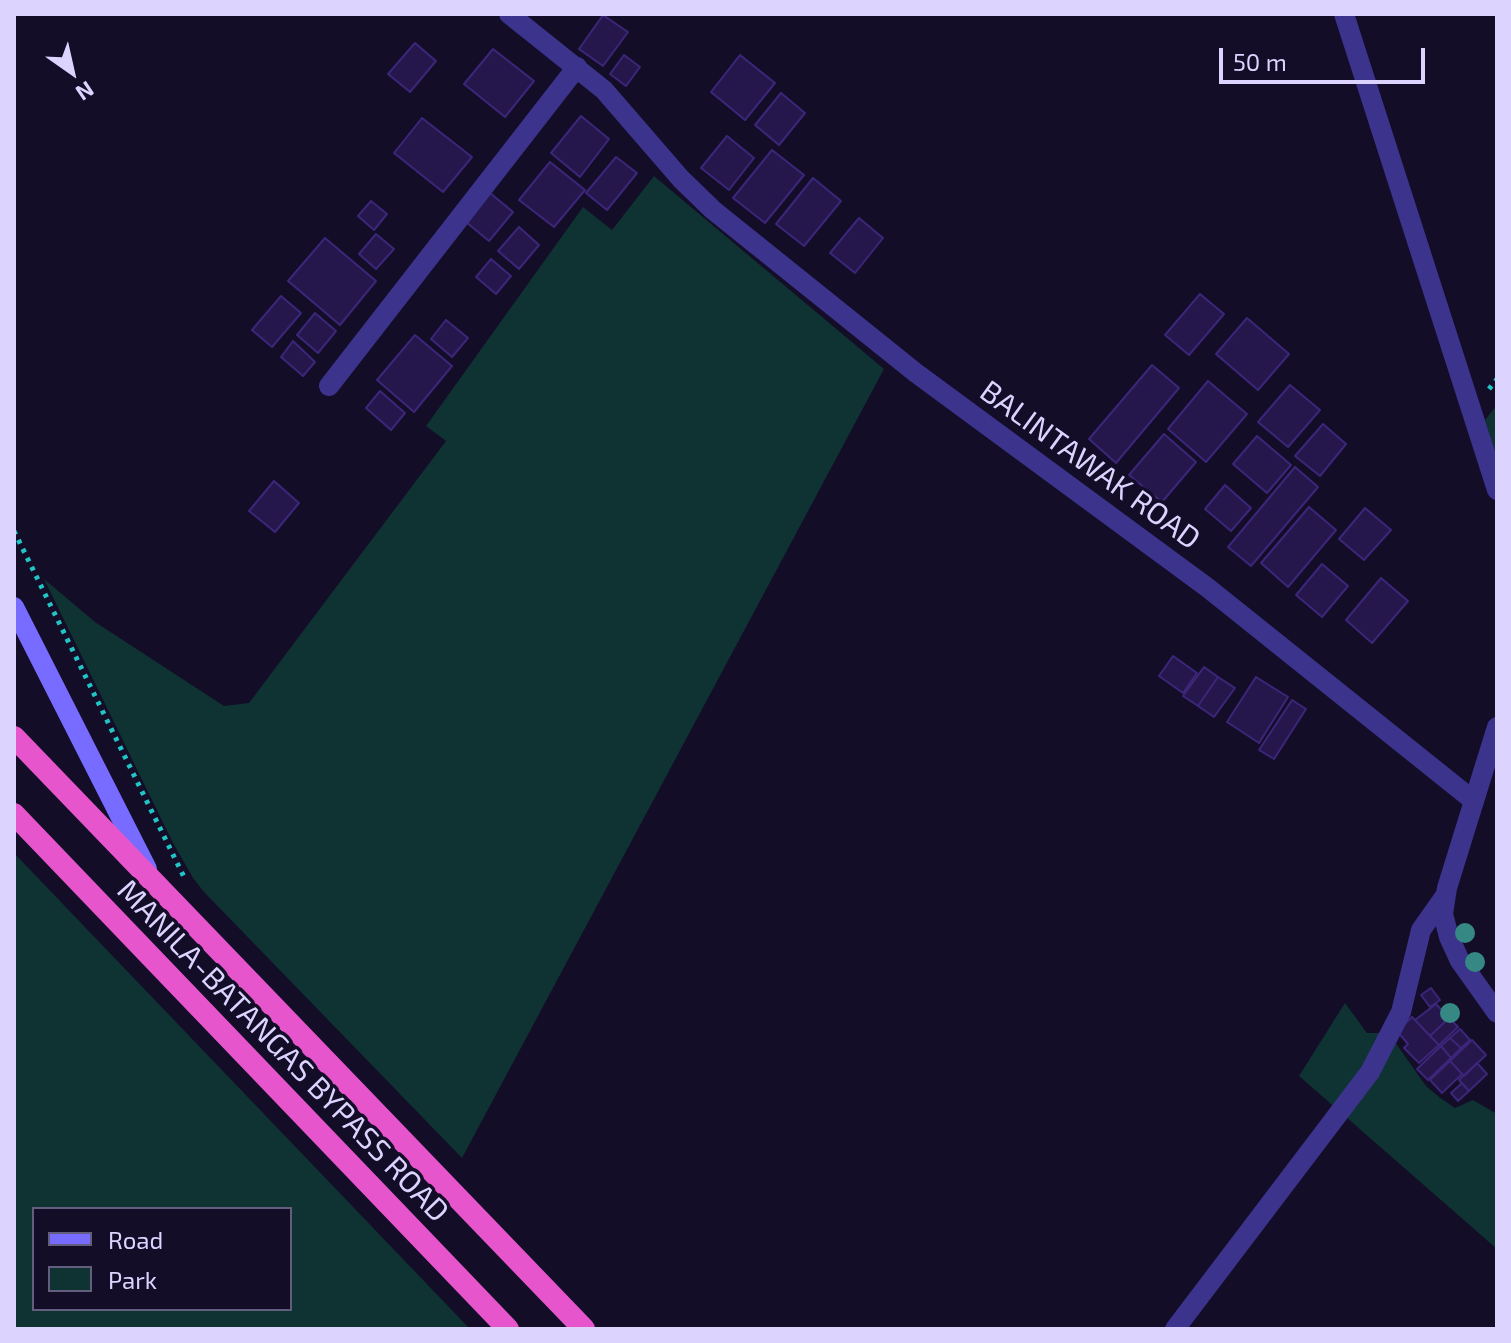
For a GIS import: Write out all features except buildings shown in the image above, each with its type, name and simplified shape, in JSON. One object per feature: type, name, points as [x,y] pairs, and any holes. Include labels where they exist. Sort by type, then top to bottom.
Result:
[{"type":"highway","name":"MANILA-BATANGAS BYPASS ROAD","points":[[14,737],[180,892],[584,1329]]},
{"type":"highway","name":"MANILA-BATANGAS BYPASS ROAD","points":[[14,814],[508,1329]]},
{"type":"main road","name":"MANILA-BATANGAS BYPASS ROAD","points":[[14,607],[138,853],[180,892]]},
{"type":"street","name":"BALINTAWAK ROAD","points":[[509,14],[577,67],[612,99],[681,179],[713,210],[916,373],[1208,588],[1474,801]]},
{"type":"street","points":[[1344,14],[1497,490]]},
{"type":"street","points":[[329,386],[577,67]]},
{"type":"street","points":[[1497,727],[1445,896],[1444,920],[1455,951],[1477,988],[1497,1013]]},
{"type":"street","points":[[1175,1329],[1370,1072],[1401,1012],[1421,930],[1445,896]]},
{"type":"path","points":[[14,531],[180,892]]},
{"type":"green space","points":[[654,176],[884,369],[462,1158],[193,878],[44,579],[95,622],[224,706],[249,703],[446,441],[426,426],[583,207],[612,230]]},
{"type":"green space","points":[[1497,405],[1497,459],[1485,420]]},
{"type":"green space","points":[[14,853],[470,1329],[14,1329]]},
{"type":"green space","points":[[1345,1003],[1367,1033],[1390,1035],[1426,1086],[1439,1097],[1455,1108],[1473,1100],[1497,1114],[1497,1249],[1299,1076]]}]
